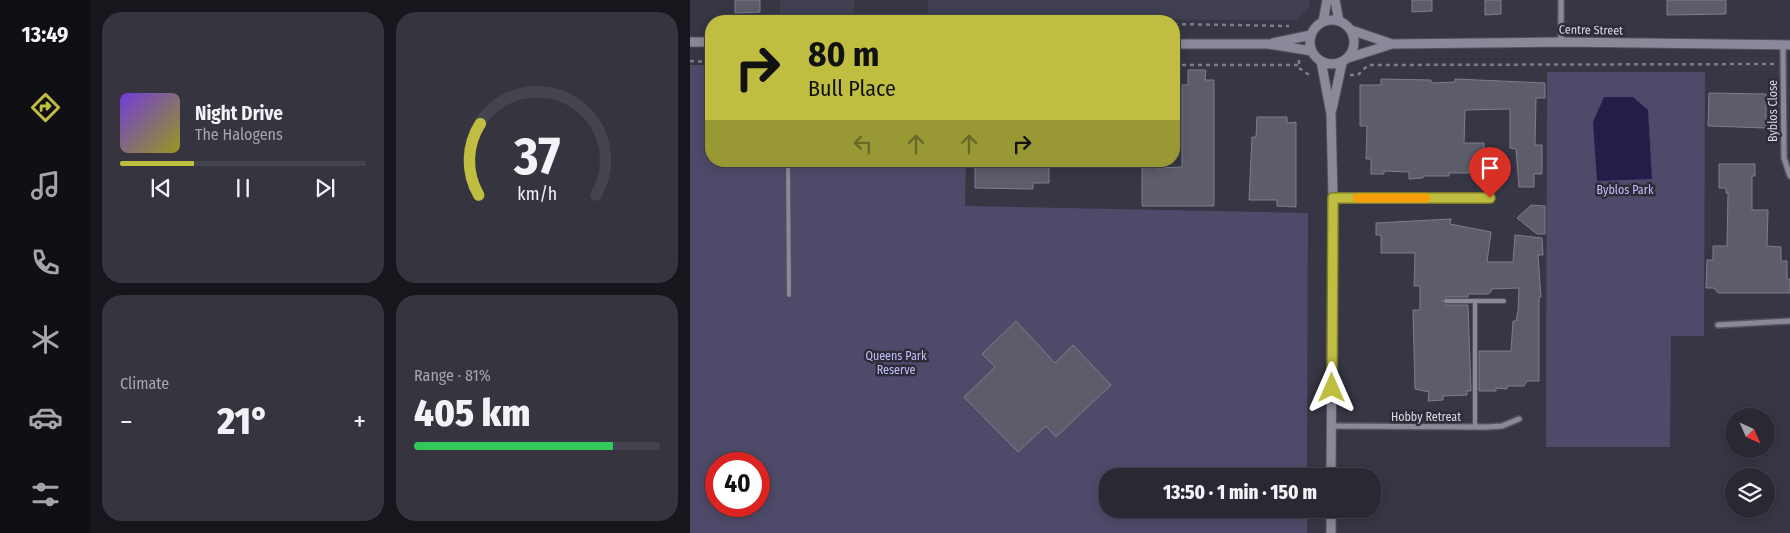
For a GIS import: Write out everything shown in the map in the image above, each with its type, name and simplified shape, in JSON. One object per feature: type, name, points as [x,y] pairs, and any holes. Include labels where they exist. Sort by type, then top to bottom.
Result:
[{"type":"street","points":[[1268,44],[1311,35],[1323,22],[1327,0]]},
{"type":"street","points":[[1336,0],[1339,21]]},
{"type":"street","points":[[1560,42],[1561,0]]},
{"type":"street","points":[[1323,22],[1339,21],[1351,30],[1355,44],[1345,60],[1339,76],[1330,114]]},
{"type":"street","name":"Centre Street","points":[[1351,30],[1392,44]]},
{"type":"street","points":[[1311,35],[1312,51],[1321,61],[1327,64],[1345,60]]},
{"type":"street","points":[[690,42],[705,42]]},
{"type":"street","name":"Centre Street","points":[[1345,60],[1392,44],[1560,42],[1786,45]]},
{"type":"street","points":[[1180,44],[1268,44],[1312,51]]},
{"type":"street","name":"Byblos Close","points":[[1786,45],[1783,64],[1784,158],[1790,176]]},
{"type":"street","points":[[1321,61],[1330,114],[1333,198],[1331,468]]},
{"type":"street","points":[[1333,198],[1490,198]]},
{"type":"street","points":[[1718,325],[1790,321]]},
{"type":"street","name":"Hobby Retreat","points":[[1332,426],[1502,426],[1519,419]]},
{"type":"street","points":[[1331,518],[1331,533]]},
{"type":"lane","points":[[788,167],[789,295]]},
{"type":"lane","points":[[1446,301],[1504,301]]},
{"type":"lane","points":[[1475,302],[1475,427]]},
{"type":"path","points":[[1180,24],[1298,26],[1299,38]]},
{"type":"path","points":[[1299,49],[1299,68],[1312,77],[1324,76]]},
{"type":"path","points":[[690,61],[705,62]]},
{"type":"path","points":[[1339,76],[1358,74],[1368,65],[1783,64]]},
{"type":"path","points":[[1180,65],[1299,65]]},
{"type":"shaded area","points":[[780,0],[854,0],[854,15],[780,15]]},
{"type":"shaded area","points":[[928,0],[1310,0],[1310,6],[1296,20],[1180,20],[1180,15],[927,15]]},
{"type":"shaded area","points":[[1604,97],[1633,97],[1648,110],[1652,179],[1597,181],[1593,122]]},
{"type":"green space","name":"Queens Park Reserve","points":[[690,65],[705,65],[705,167],[966,167],[965,206],[1308,213],[1307,468],[1099,468],[1099,518],[1307,518],[1307,533],[690,533]]},
{"type":"green space","name":"Byblos Park","points":[[1547,72],[1705,72],[1704,336],[1671,336],[1670,447],[1546,447]]},
{"type":"building","points":[[735,0],[760,0],[760,12],[735,13]]},
{"type":"building","points":[[1412,0],[1432,0],[1432,11],[1412,12]]},
{"type":"building","points":[[1485,0],[1501,0],[1501,14],[1485,15]]},
{"type":"building","points":[[1667,0],[1726,0],[1726,14],[1667,15]]},
{"type":"building","points":[[1188,70],[1206,70],[1205,80],[1214,80],[1214,206],[1142,206],[1142,167],[1182,167],[1182,85],[1188,85]]},
{"type":"building","points":[[1381,79],[1431,80],[1431,83],[1455,82],[1455,79],[1545,83],[1545,98],[1536,98],[1535,145],[1542,145],[1542,174],[1534,174],[1534,187],[1519,187],[1516,149],[1510,148],[1510,109],[1465,110],[1464,143],[1484,143],[1484,154],[1494,154],[1494,167],[1469,168],[1469,173],[1449,173],[1449,176],[1423,176],[1423,178],[1409,179],[1409,172],[1384,171],[1384,174],[1371,174],[1371,159],[1366,159],[1367,126],[1360,126],[1360,85],[1381,85]]},
{"type":"building","points":[[1709,93],[1766,94],[1766,128],[1708,126]]},
{"type":"building","points":[[1257,117],[1287,117],[1287,123],[1296,122],[1296,207],[1277,206],[1277,200],[1249,200],[1252,137],[1256,137]]},
{"type":"building","points":[[1719,164],[1755,164],[1755,176],[1752,176],[1752,210],[1768,210],[1767,246],[1781,247],[1781,261],[1787,261],[1787,279],[1790,279],[1790,293],[1718,293],[1714,288],[1706,288],[1707,260],[1713,260],[1713,246],[1727,246],[1728,193],[1726,193],[1726,188],[1719,188]]},
{"type":"building","points":[[975,167],[1049,167],[1049,183],[1033,183],[1033,189],[975,188]]},
{"type":"building","points":[[1531,205],[1545,206],[1545,234],[1537,234],[1517,218]]},
{"type":"building","points":[[1451,219],[1450,224],[1491,232],[1487,262],[1513,262],[1515,235],[1542,238],[1543,255],[1538,255],[1541,297],[1539,297],[1539,381],[1527,381],[1524,386],[1507,386],[1507,389],[1496,388],[1496,391],[1479,391],[1479,351],[1511,351],[1513,321],[1516,321],[1518,311],[1519,288],[1491,289],[1491,292],[1488,294],[1468,294],[1468,297],[1446,297],[1442,301],[1446,305],[1468,305],[1471,391],[1467,391],[1467,395],[1443,396],[1443,400],[1428,401],[1429,392],[1415,389],[1413,310],[1420,310],[1420,286],[1414,286],[1415,253],[1381,253],[1381,235],[1376,235],[1376,223]]},
{"type":"building","points":[[1016,321],[1055,363],[1073,345],[1111,385],[1056,437],[1046,426],[1018,452],[964,397],[995,367],[982,354]]},
{"type":"slow traffic","points":[[1357,198],[1426,198]]},
{"type":"route","points":[[1332,388],[1333,198],[1490,198]]}]
